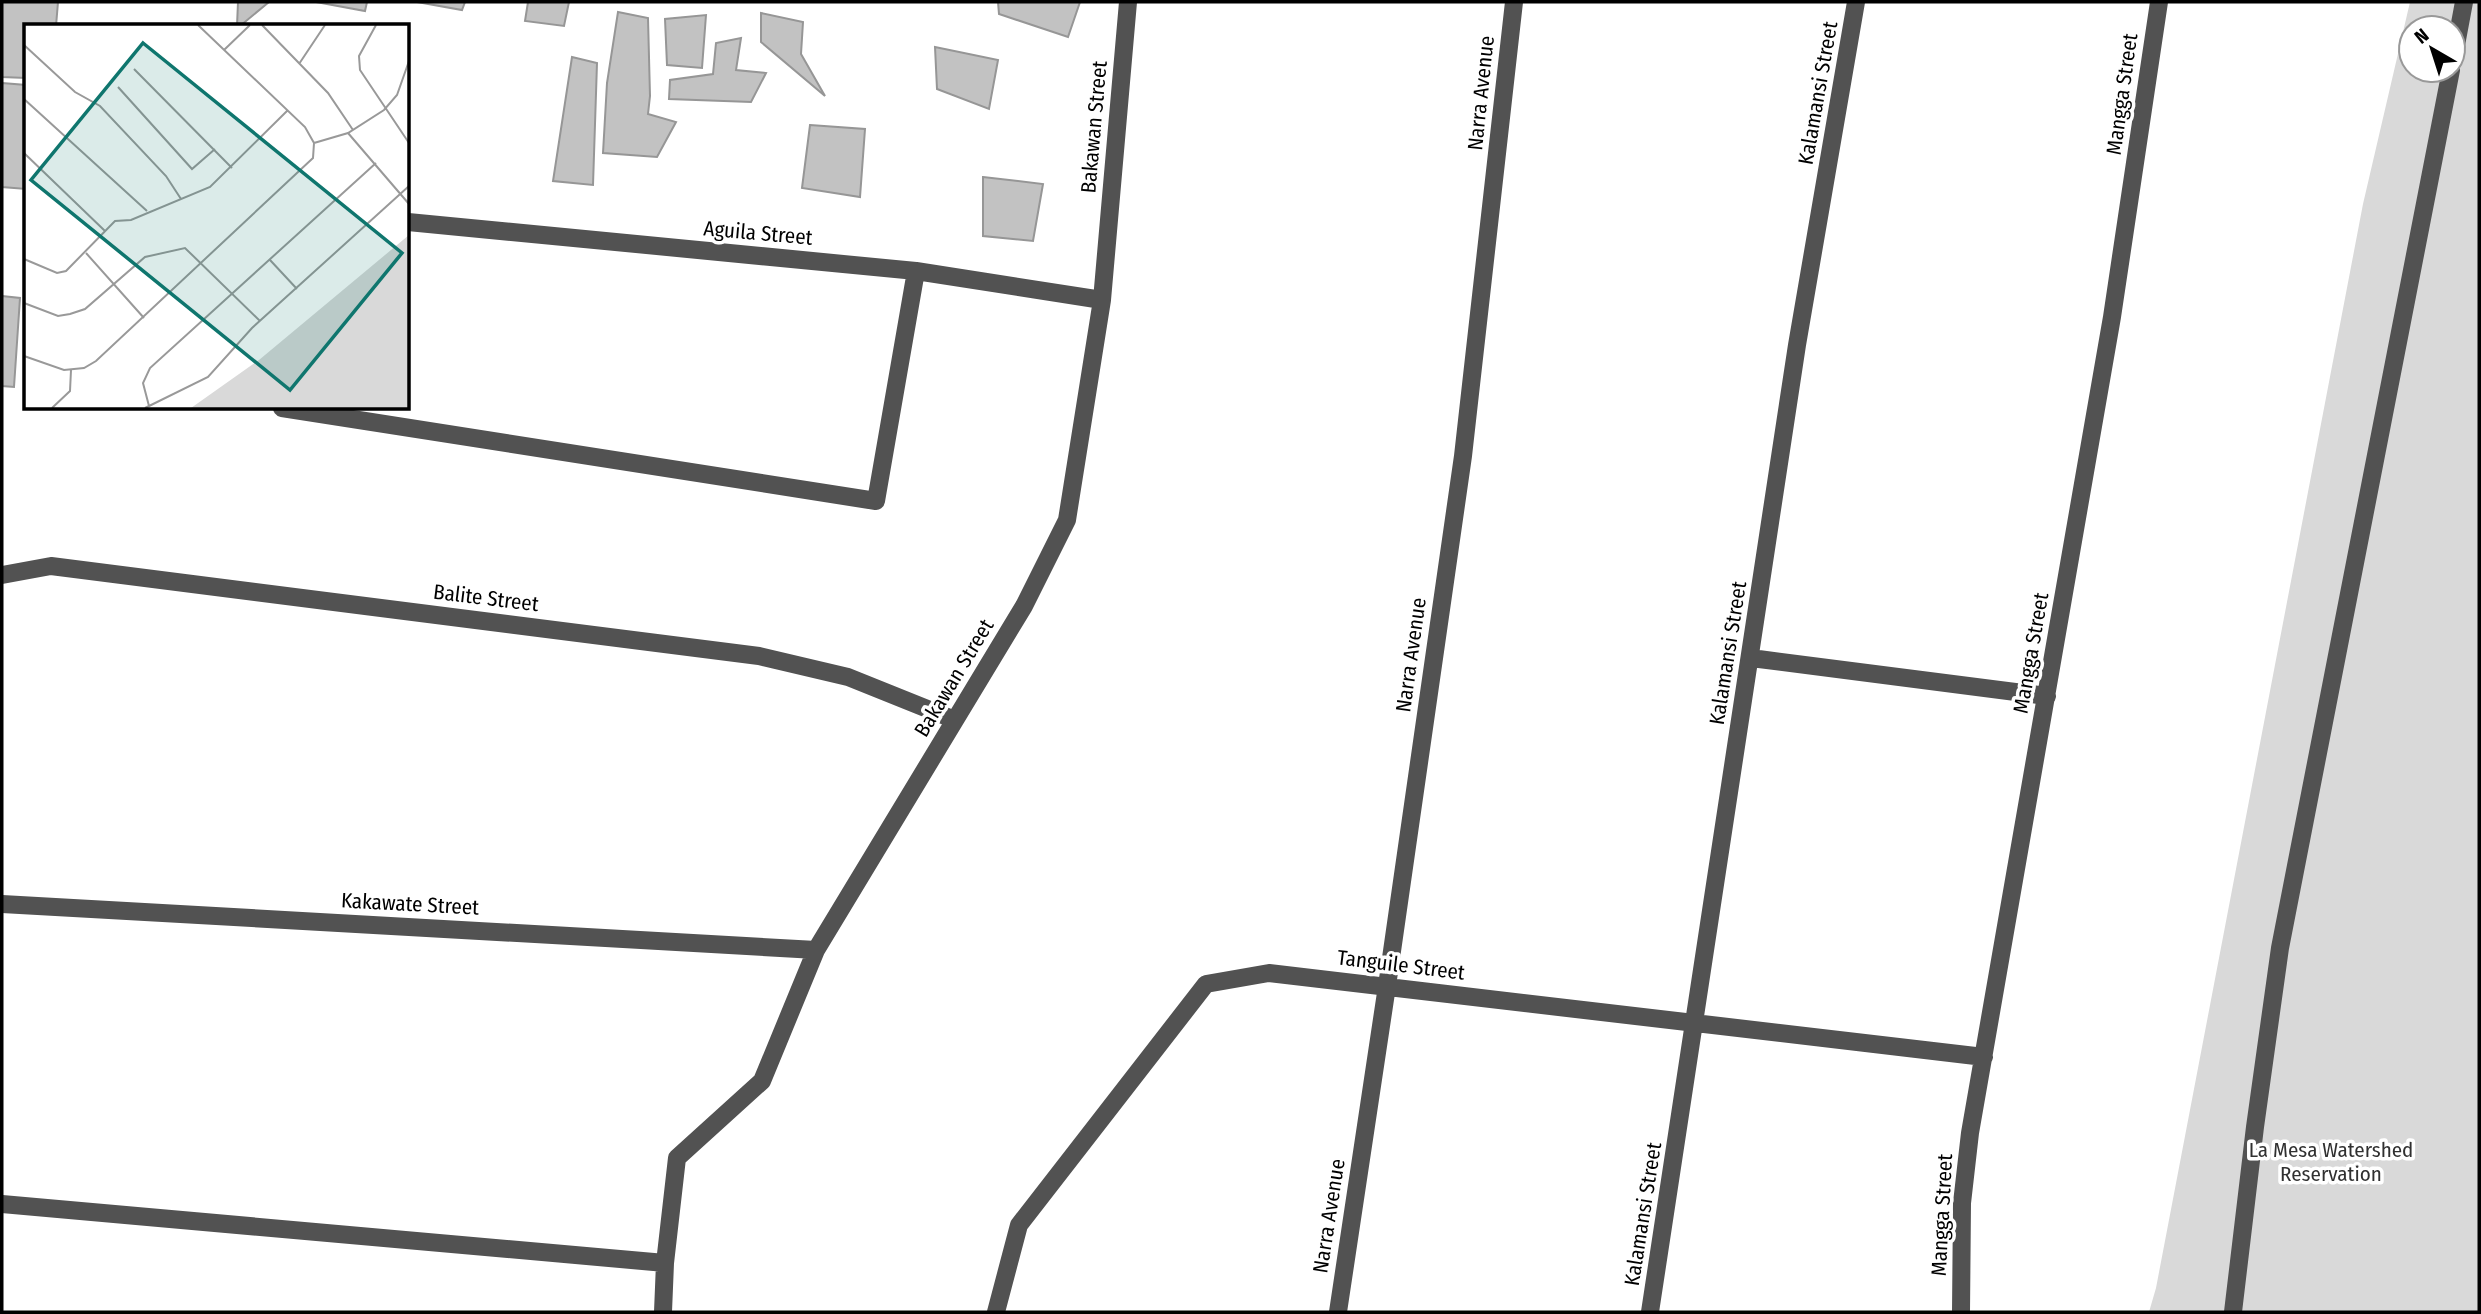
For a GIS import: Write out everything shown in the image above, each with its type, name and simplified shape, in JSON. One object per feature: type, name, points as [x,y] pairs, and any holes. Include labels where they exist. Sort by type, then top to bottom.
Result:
[{"type":"street","name":"Bakawan Street","points":[[663,1312],[665,1264],[677,1158],[762,1081],[816,950],[1024,606],[1067,520],[1102,300],[1128,2]]},
{"type":"street","name":"Narra Avenue","points":[[1338,1312],[1463,456],[1514,2]]},
{"type":"street","name":"Kalamansi Street","points":[[1650,1312],[1797,345],[1856,2]]},
{"type":"street","name":"Mangga Street","points":[[1961,1312],[1962,1203],[1970,1133],[2112,317],[2159,2]]},
{"type":"street","points":[[2233,1312],[2280,948],[2448,84]]},
{"type":"street","name":"Aguila Street","points":[[410,222],[916,271],[1102,300]]},
{"type":"street","points":[[295,410],[876,501],[916,271]]},
{"type":"street","name":"Balite Street","points":[[2,575],[51,566],[759,656],[848,677],[956,720]]},
{"type":"street","points":[[1751,658],[2047,696]]},
{"type":"street","name":"Kakawate Street","points":[[2,904],[816,950]]},
{"type":"street","name":"Tanguile Street","points":[[996,1312],[1019,1225],[1206,984],[1269,973],[1984,1057]]},
{"type":"street","points":[[2,1204],[665,1264]]},
{"type":"green space","name":"La Mesa Watershed Reservation","points":[[2410,2],[2479,2],[2479,1312],[2149,1312],[2156,1288],[2363,204],[2397,58],[2397,84],[2467,84],[2467,14],[2407,14]]},
{"type":"building","points":[[2,2],[58,2],[56,24],[24,24],[24,78],[2,77]]},
{"type":"building","points":[[238,2],[269,2],[242,24],[237,24]]},
{"type":"building","points":[[316,2],[367,2],[365,11]]},
{"type":"building","points":[[417,2],[465,2],[462,10]]},
{"type":"building","points":[[528,2],[569,2],[564,26],[525,21]]},
{"type":"building","points":[[998,2],[1080,2],[1068,37],[999,14]]},
{"type":"building","points":[[618,12],[648,18],[648,114],[676,122],[657,157],[603,153],[607,83]]},
{"type":"building","points":[[761,13],[803,22],[801,54],[825,96],[761,42]]},
{"type":"building","points":[[706,15],[702,68],[667,65],[665,19]]},
{"type":"building","points":[[741,38],[736,70],[766,73],[751,102],[669,99],[670,80],[713,74],[716,43]]},
{"type":"building","points":[[935,47],[998,60],[989,109],[937,89]]},
{"type":"building","points":[[572,57],[597,63],[593,185],[553,181]]},
{"type":"building","points":[[2,83],[24,85],[24,189],[2,187]]},
{"type":"building","points":[[810,125],[865,129],[860,197],[802,188]]},
{"type":"building","points":[[983,177],[1043,184],[1033,241],[983,236]]},
{"type":"building","points":[[2,296],[20,298],[14,387],[2,386]]}]
